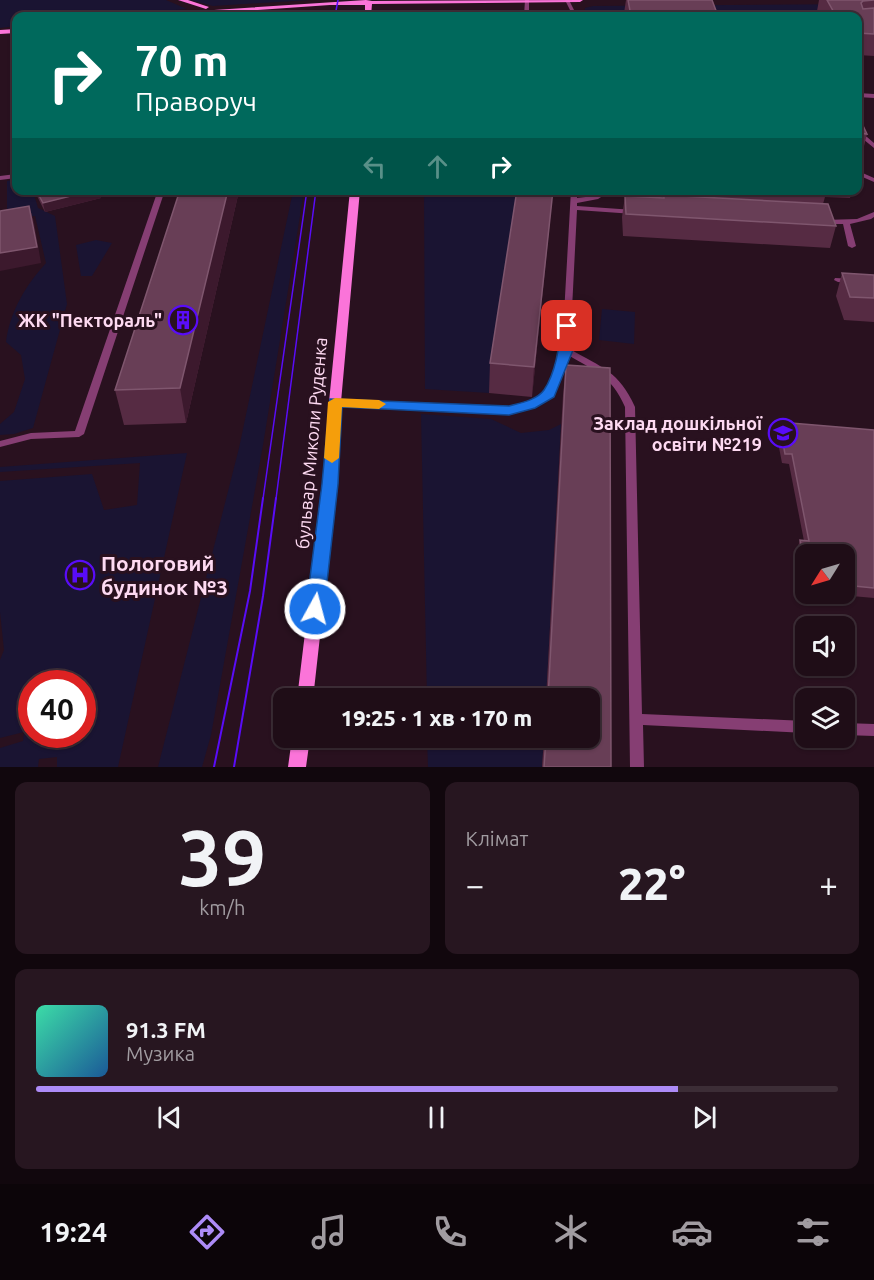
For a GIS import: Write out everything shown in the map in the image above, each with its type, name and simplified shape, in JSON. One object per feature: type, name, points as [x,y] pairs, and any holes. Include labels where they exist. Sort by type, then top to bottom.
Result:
[{"type":"main road","points":[[181,0],[197,6],[233,9]]},
{"type":"main road","points":[[199,12],[369,1],[580,0]]},
{"type":"main road","name":"бульвар Миколи Руденка","points":[[306,688],[330,484],[335,402],[355,195]]},
{"type":"main road","points":[[297,767],[300,748]]},
{"type":"lane","points":[[862,137],[874,146]]},
{"type":"lane","points":[[0,444],[31,436],[78,434],[160,195]]},
{"type":"lane","points":[[335,402],[509,411],[530,405],[549,394],[566,350],[574,195]]},
{"type":"lane","points":[[574,205],[601,195]]},
{"type":"lane","points":[[574,205],[644,212]]},
{"type":"lane","points":[[810,221],[846,223],[869,218],[874,214]]},
{"type":"lane","points":[[846,223],[852,246]]},
{"type":"lane","points":[[838,280],[874,282]]},
{"type":"lane","points":[[566,350],[585,363],[608,373],[623,388],[630,407],[637,767]]},
{"type":"lane","points":[[636,719],[795,726]]},
{"type":"lane","points":[[855,729],[874,730]]},
{"type":"shaded area","points":[[0,0],[166,0],[187,9],[155,12],[12,12],[12,26],[0,28]]},
{"type":"shaded area","points":[[190,0],[311,0],[213,6]]},
{"type":"shaded area","points":[[874,4],[874,10],[584,12],[585,8],[593,6]]},
{"type":"shaded area","points":[[12,180],[12,195],[34,195],[38,208],[55,216],[67,304],[33,428],[14,434],[0,435],[0,424],[14,412],[25,379],[21,355],[6,342],[8,331],[20,299],[46,263],[35,216],[10,219],[7,208],[7,181]]},
{"type":"shaded area","points":[[292,195],[303,195],[263,445],[211,735],[202,767],[158,767],[239,448]]},
{"type":"shaded area","points":[[424,195],[519,195],[489,393],[425,389]]},
{"type":"shaded area","points":[[96,240],[112,243],[92,276],[81,276],[76,245]]},
{"type":"shaded area","points":[[602,309],[635,312],[634,344],[599,340]]},
{"type":"shaded area","points":[[421,414],[491,419],[521,433],[549,430],[561,424],[547,688],[427,688]]},
{"type":"shaded area","name":"Пологовий будинок №3","points":[[187,453],[118,767],[57,767],[57,757],[39,759],[38,767],[0,767],[0,748],[18,743],[18,748],[96,748],[96,670],[18,670],[18,734],[0,738],[0,660],[4,650],[0,612],[0,481],[92,474],[104,510],[137,505],[140,463],[0,472],[0,467]]},
{"type":"shaded area","points":[[427,748],[543,748],[542,767],[428,767]]},
{"type":"building","points":[[628,0],[712,0],[716,12],[630,12]]},
{"type":"building","points":[[827,0],[874,0],[861,3],[863,9],[874,8],[874,34],[862,33],[862,12],[834,12]]},
{"type":"building","points":[[862,123],[867,134],[862,133]]},
{"type":"building","points":[[39,195],[75,195],[43,203]]},
{"type":"building","name":"ЖК \"Пектораль\"","points":[[178,195],[227,195],[180,388],[115,390]]},
{"type":"building","points":[[516,195],[552,195],[534,367],[490,363]]},
{"type":"building","points":[[664,195],[828,204],[836,226],[626,214],[625,196],[664,198]]},
{"type":"building","points":[[29,206],[37,247],[0,253],[0,211]]},
{"type":"building","points":[[842,273],[874,275],[874,298],[850,297]]},
{"type":"building","points":[[566,365],[610,368],[611,767],[544,767],[545,748],[600,748],[600,688],[549,688]]},
{"type":"building","points":[[779,422],[874,430],[874,588],[855,586],[855,544],[801,544],[800,540],[809,541],[792,454],[785,454]]},
{"type":"tram line","points":[[336,12],[338,0]]},
{"type":"tram line","points":[[263,499],[306,195]]},
{"type":"tram line","points":[[276,499],[315,195]]},
{"type":"tram line","points":[[214,767],[250,591],[263,498]]},
{"type":"tram line","points":[[234,767],[263,596],[276,498]]},
{"type":"slow traffic","points":[[332,458],[335,402],[379,404]]},
{"type":"place","name":"ЖК \"Пектораль\"","points":[[183,320]]},
{"type":"place","name":"Заклад дошкільної освіти №219","points":[[783,433]]},
{"type":"place","name":"Пологовий будинок №3","points":[[80,575]]},
{"type":"route","points":[[315,609],[330,484],[335,402],[509,411],[530,405],[549,394],[559,374],[566,350],[567,326]]}]
